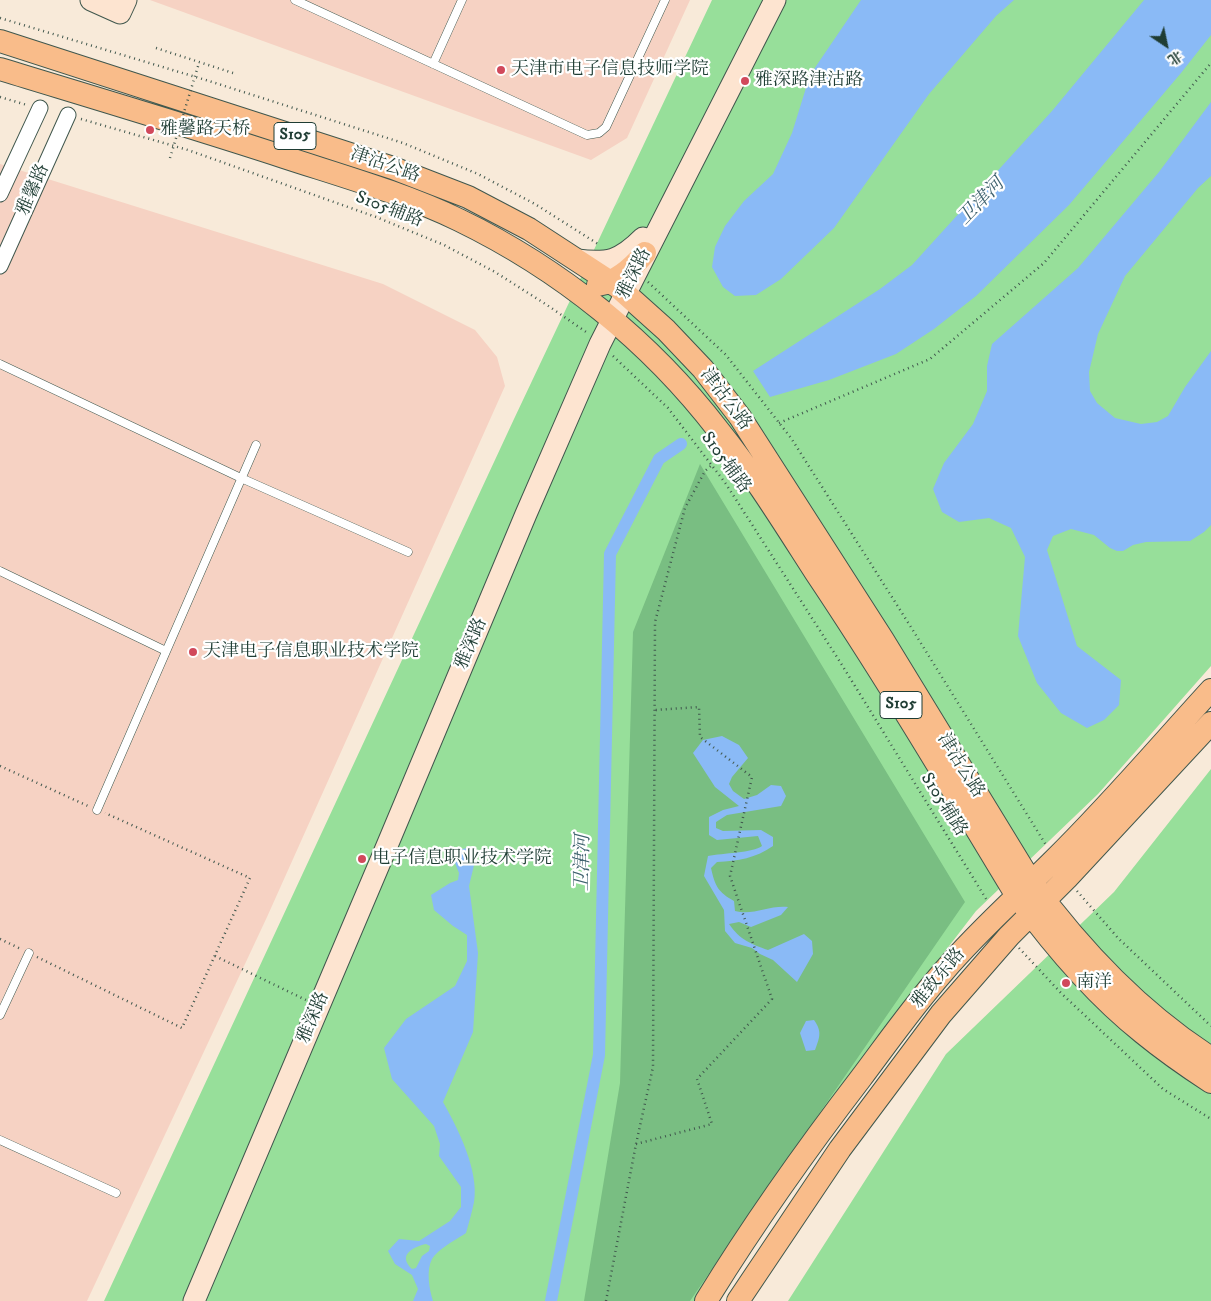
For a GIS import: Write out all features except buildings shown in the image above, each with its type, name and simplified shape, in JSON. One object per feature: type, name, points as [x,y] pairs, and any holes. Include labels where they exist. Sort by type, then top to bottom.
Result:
[{"type":"main road","name":"津沽公路","points":[[0,41],[393,168],[468,197],[529,230],[577,260],[627,270],[666,330],[703,369],[740,417],[888,648],[1024,889]]},
{"type":"main road","name":"津沽公路","points":[[0,69],[194,128],[386,190],[457,219],[510,247],[563,280],[609,316],[690,394],[747,469],[1024,889],[1038,907],[1145,1008],[1211,1058]]},
{"type":"main road","points":[[563,280],[592,286],[627,270]]},
{"type":"main road","name":"雅致东路","points":[[706,1301],[799,1159],[895,1032],[944,971],[996,915],[1055,860],[1129,782],[1211,690]]},
{"type":"main road","name":"雅致东路","points":[[738,1301],[840,1149],[941,1014],[1009,936],[1067,878],[1211,723]]},
{"type":"main road","name":"津沽公路","points":[[1038,907],[1060,951],[1110,1004],[1142,1033],[1211,1082]]},
{"type":"street","points":[[91,0],[120,13],[126,0]]},
{"type":"street","name":"雅深路","points":[[184,1301],[609,316],[627,270],[764,0]]},
{"type":"street","name":"雅深路","points":[[627,270],[775,0]]},
{"type":"street","name":"雅馨路","points":[[0,194],[40,108]]},
{"type":"street","name":"雅馨路","points":[[0,266],[68,115]]},
{"type":"street","name":"雅深路","points":[[194,1301],[378,869],[597,341]]},
{"type":"lane","points":[[295,0],[587,135],[599,133],[606,127],[665,0]]},
{"type":"lane","points":[[433,64],[462,0]]},
{"type":"lane","points":[[0,364],[241,478],[408,552]]},
{"type":"lane","points":[[96,810],[256,445]]},
{"type":"lane","points":[[0,571],[166,651]]},
{"type":"lane","points":[[0,1015],[28,953]]},
{"type":"lane","points":[[0,1140],[116,1194]]},
{"type":"path","points":[[0,18],[209,81],[403,143],[478,174],[535,204],[590,239],[726,355],[791,438],[1055,860]]},
{"type":"path","points":[[156,48],[233,73]]},
{"type":"path","points":[[170,158],[199,63]]},
{"type":"path","points":[[779,423],[930,359],[1044,263],[1211,63]]},
{"type":"path","points":[[0,97],[40,108]]},
{"type":"path","name":"S105辅路","points":[[68,115],[188,150],[376,217],[444,246],[495,272],[547,305],[597,341],[668,408],[726,484],[842,665],[996,915]]},
{"type":"path","points":[[606,1301],[636,1144],[653,1068],[655,622],[685,508],[705,471],[712,465]]},
{"type":"path","points":[[636,1144],[712,1124],[697,1079],[772,999],[730,876],[752,777],[700,737],[699,707],[654,710]]},
{"type":"path","points":[[0,766],[250,878],[182,1028],[0,939]]},
{"type":"path","points":[[1067,878],[1118,938],[1211,1026]]},
{"type":"path","points":[[1009,936],[1061,993],[1163,1089],[1211,1119]]},
{"type":"path","points":[[215,956],[312,1003]]},
{"type":"shaded area","name":"天津市电子信息技师学院","points":[[150,0],[690,0],[627,138],[591,160]]},
{"type":"shaded area","name":"天津电子信息职业技术学院","points":[[0,164],[383,284],[475,330],[497,357],[505,386],[267,917],[87,1301],[0,1301]]},
{"type":"green space","points":[[712,0],[1211,0],[1211,666],[1098,794],[976,911],[823,1110],[700,1301],[104,1301],[514,419]]},
{"type":"green space","points":[[700,464],[965,902],[690,1301],[584,1301],[620,1083],[633,632]]},
{"type":"green space","points":[[1211,769],[1211,1301],[788,1301],[946,1054],[1114,892]]},
{"type":"water","points":[[861,0],[1014,0],[996,16],[929,94],[834,228],[781,279],[756,295],[735,296],[723,287],[712,267],[715,247],[725,226],[744,201],[773,174],[792,133],[810,75]]},
{"type":"water","points":[[1144,0],[1211,0],[1211,35],[1069,205],[976,296],[934,329],[896,354],[829,380],[770,397],[753,371],[880,289],[912,265],[1052,111]]},
{"type":"water","points":[[1211,102],[1211,176],[1198,188],[1125,276],[1098,334],[1089,372],[1090,391],[1097,403],[1115,418],[1141,424],[1157,422],[1168,416],[1185,387],[1211,351],[1211,525],[1190,541],[1146,542],[1133,545],[1123,551],[1110,548],[1094,535],[1071,529],[1053,536],[1047,550],[1077,646],[1121,680],[1119,705],[1104,720],[1087,728],[1061,713],[1037,683],[1018,636],[1025,557],[1011,528],[989,518],[959,522],[942,512],[933,489],[944,463],[973,424],[987,391],[987,366],[992,344],[1078,268],[1159,172]]},
{"type":"water","points":[[722,736],[739,745],[748,758],[732,777],[729,784],[733,791],[744,799],[757,795],[771,785],[781,786],[786,796],[781,806],[727,815],[716,822],[716,828],[723,831],[761,830],[773,837],[773,846],[746,858],[717,862],[711,868],[714,879],[724,895],[734,901],[735,911],[748,912],[774,907],[788,907],[781,915],[751,927],[739,922],[729,924],[746,941],[768,950],[804,934],[812,941],[813,954],[797,982],[773,960],[752,948],[735,943],[725,931],[724,910],[704,876],[708,856],[745,851],[762,846],[758,836],[717,840],[709,835],[709,817],[723,810],[739,806],[715,787],[693,753],[703,740]]},
{"type":"water","points":[[470,847],[476,857],[469,886],[478,953],[473,1032],[443,1102],[466,1150],[475,1190],[474,1202],[466,1233],[443,1248],[430,1263],[429,1280],[433,1301],[413,1301],[418,1289],[412,1275],[395,1264],[388,1251],[399,1239],[419,1241],[450,1221],[461,1207],[461,1187],[439,1156],[440,1144],[434,1126],[392,1079],[384,1048],[406,1019],[455,986],[467,961],[467,935],[434,910],[431,895],[458,880],[459,873],[455,863],[459,850]],"holes":[[[426,1244],[430,1246],[429,1251],[422,1256],[416,1268],[412,1269],[406,1260],[408,1252],[421,1245]]]},
{"type":"water","points":[[814,1020],[819,1031],[818,1041],[815,1050],[806,1051],[800,1033],[806,1021]]},
{"type":"waterway","name":"卫津河","points":[[551,1301],[599,1055],[610,554],[659,459],[681,444]]},
{"type":"place","name":"天津市电子信息技师学院","points":[[501,70]]},
{"type":"place","name":"雅深路津沽路","points":[[745,81]]},
{"type":"place","name":"雅馨路天桥","points":[[150,130]]},
{"type":"place","name":"天津电子信息职业技术学院","points":[[193,652]]},
{"type":"place","name":"电子信息职业技术学院","points":[[362,859]]},
{"type":"place","name":"南洋","points":[[1066,983]]}]
